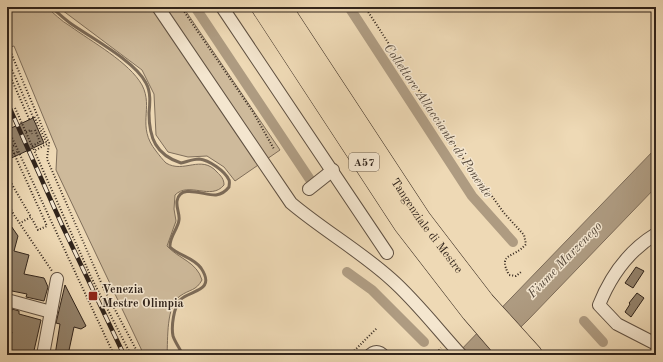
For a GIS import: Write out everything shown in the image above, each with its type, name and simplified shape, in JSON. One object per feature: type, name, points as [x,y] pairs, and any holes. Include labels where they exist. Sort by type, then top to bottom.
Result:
[{"type":"highway","name":"Tangenziale di Mestre","points":[[262,7],[404,224],[478,307],[523,353]]},
{"type":"highway","name":"Tangenziale di Mestre","points":[[281,7],[478,307]]},
{"type":"street","points":[[158,7],[291,203],[354,249],[391,279],[461,355]]},
{"type":"street","points":[[222,7],[333,170],[387,253]]},
{"type":"street","points":[[308,188],[333,170]]},
{"type":"street","points":[[656,234],[627,258],[615,273],[606,288],[599,305],[617,324],[656,344]]},
{"type":"street","points":[[43,355],[57,279]]},
{"type":"street","points":[[7,300],[51,312]]},
{"type":"lane","points":[[366,355],[374,349],[381,350],[387,355]]},
{"type":"path","points":[[181,7],[253,112],[274,149]]},
{"type":"path","points":[[365,7],[470,169],[484,185],[504,213],[524,235],[526,244],[504,260],[504,264],[509,275],[516,276],[521,272]]},
{"type":"path","points":[[7,50],[11,53],[49,143],[47,159],[50,166],[103,287],[139,355]]},
{"type":"path","points":[[7,59],[47,144],[34,151]]},
{"type":"path","points":[[7,69],[30,121]]},
{"type":"path","points":[[15,108],[92,279],[131,355]]},
{"type":"path","points":[[7,126],[114,355]]},
{"type":"path","points":[[26,132],[31,130],[32,134]]},
{"type":"path","points":[[32,146],[40,142],[35,130]]},
{"type":"path","points":[[7,176],[38,230],[47,226],[9,144]]},
{"type":"path","points":[[7,148],[11,148],[16,145]]},
{"type":"path","points":[[8,152],[10,156],[18,152]]},
{"type":"path","points":[[7,202],[57,279]]},
{"type":"path","points":[[20,224],[31,217]]},
{"type":"path","points":[[350,355],[377,328]]},
{"type":"shaded area","points":[[7,7],[46,7],[64,22],[119,60],[128,68],[142,85],[146,102],[147,133],[150,142],[166,163],[179,167],[199,164],[205,165],[211,167],[223,179],[224,185],[213,191],[206,192],[187,190],[181,191],[175,195],[174,209],[176,221],[167,246],[192,265],[200,274],[202,280],[195,288],[180,296],[172,307],[168,332],[167,355],[144,355],[56,170],[57,150],[14,46],[7,48]]},
{"type":"shaded area","points":[[58,7],[183,7],[280,150],[235,181],[224,167],[207,156],[188,157],[168,152],[156,135],[154,94],[142,70]]},
{"type":"water","name":"Fiume Marzenego","points":[[656,148],[656,187],[528,320],[492,355],[456,355]]},
{"type":"building","points":[[33,118],[44,143],[7,160],[7,130]]},
{"type":"building","points":[[7,220],[18,236],[14,251],[29,255],[24,274],[44,278],[45,280],[48,287],[44,301],[26,297],[27,294],[7,290],[10,278],[7,278],[9,238],[7,238]]},
{"type":"building","points":[[636,267],[644,271],[633,288],[625,283]]},
{"type":"building","points":[[65,285],[86,326],[81,329],[74,327],[68,355],[55,355],[60,324],[56,323]]},
{"type":"building","points":[[637,293],[644,298],[631,317],[625,312],[630,304],[629,303]]},
{"type":"building","points":[[12,309],[19,311],[19,314],[41,320],[33,355],[26,355],[7,350],[12,332],[8,331]]},
{"type":"waterway","points":[[51,7],[70,23],[123,58],[140,75],[149,90],[150,130],[156,144],[165,155],[172,160],[181,163],[197,159],[207,161],[220,170],[229,180],[229,187],[220,194],[211,195],[188,191],[179,196],[177,201],[179,220],[171,240],[170,247],[198,264],[205,276],[206,282],[200,289],[180,300],[175,312],[172,327],[173,336],[183,355]]},
{"type":"waterway","points":[[195,7],[311,181]]},
{"type":"waterway","name":"Collettore Allacciante di Ponente","points":[[349,7],[472,196],[513,242]]},
{"type":"waterway","points":[[347,272],[372,290],[424,342]]},
{"type":"waterway","name":"Collettore Allacciante di Ponente","points":[[584,321],[603,342]]},
{"type":"railway","points":[[7,102],[62,225],[124,355]]},
{"type":"place","name":"Venezia Mestre Olimpia","points":[[93,296]]}]
